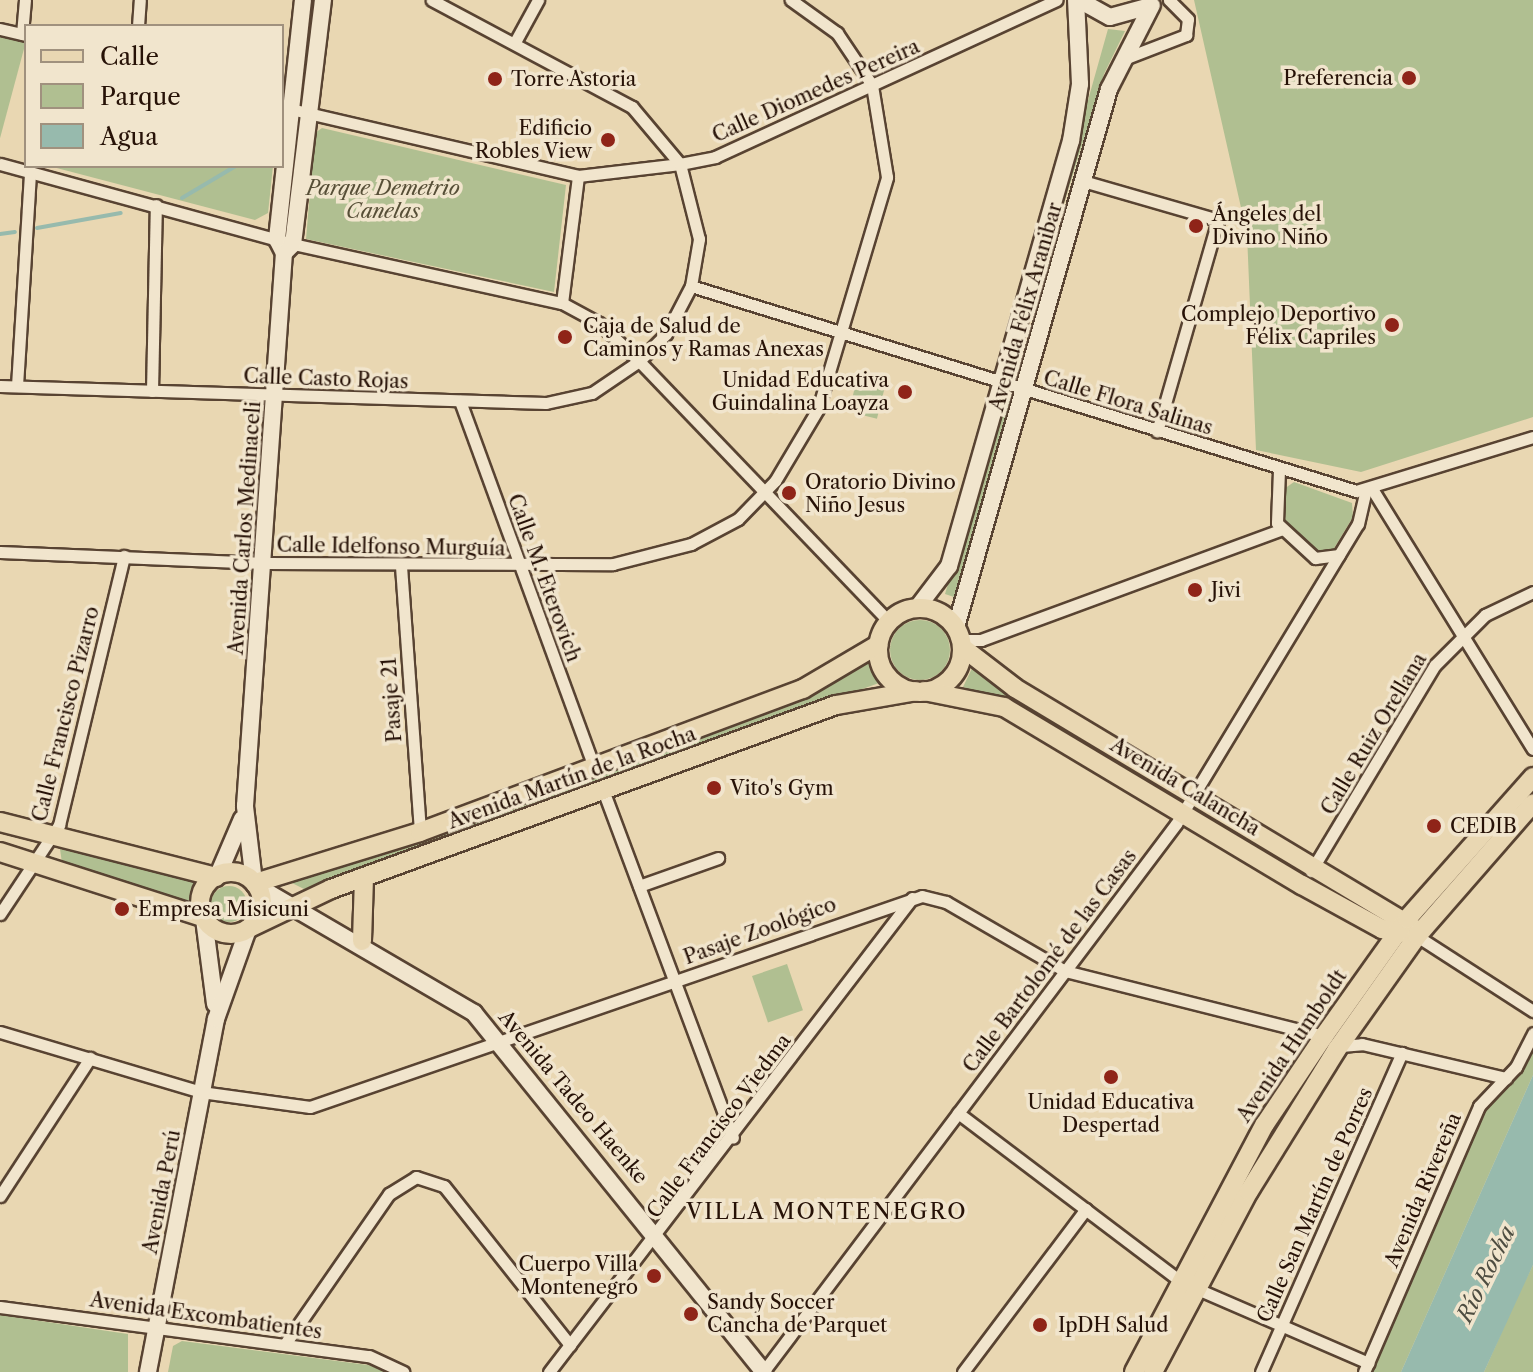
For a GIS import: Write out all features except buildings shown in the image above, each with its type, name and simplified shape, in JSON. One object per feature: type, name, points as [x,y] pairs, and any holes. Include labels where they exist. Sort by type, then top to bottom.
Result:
[{"type":"main road","name":"Avenida Carlos Medinaceli","points":[[255,883],[245,806],[285,245],[286,108],[303,0]]},
{"type":"main road","name":"Avenida Carlos Medinaceli","points":[[285,245],[309,114],[323,0]]},
{"type":"main road","points":[[1077,0],[1119,18],[1154,2]]},
{"type":"main road","name":"Avenida Félix Aranibar","points":[[917,608],[949,566],[1078,108],[1077,0]]},
{"type":"main road","name":"Avenida Félix Aranibar","points":[[960,638],[1023,389],[1083,181],[1121,60],[1154,2]]},
{"type":"main road","points":[[917,608],[937,611],[960,638],[952,677],[920,691],[890,678],[879,644],[889,622],[917,608]]},
{"type":"main road","name":"Avenida Calancha","points":[[960,638],[1015,688],[1315,866],[1417,936]]},
{"type":"main road","name":"Avenida Martín de la Rocha","points":[[255,883],[420,832],[810,686],[879,644]]},
{"type":"main road","name":"Avenida Calancha","points":[[920,691],[1004,707],[1373,924],[1402,925]]},
{"type":"main road","name":"Avenida Martín de la Rocha","points":[[249,929],[297,904],[364,877],[853,700],[920,691]]},
{"type":"main road","name":"Avenida Humboldt","points":[[1134,1372],[1377,959],[1402,925],[1533,777]]},
{"type":"main road","name":"Avenida Humboldt","points":[[1330,1042],[1533,803]]},
{"type":"main road","name":"Avenida Carlos Medinaceli","points":[[217,876],[245,806]]},
{"type":"main road","points":[[0,822],[217,876],[237,873],[255,883],[262,903],[249,929],[229,934],[204,918],[0,852]]},
{"type":"main road","points":[[204,918],[201,894],[217,876]]},
{"type":"main road","points":[[362,941],[364,877]]},
{"type":"main road","name":"Avenida Tadeo Haenke","points":[[255,883],[297,904],[449,993],[505,1043],[764,1372]]},
{"type":"main road","name":"Avenida Perú","points":[[204,918],[216,1019]]},
{"type":"main road","points":[[1373,924],[1377,959]]},
{"type":"main road","name":"Avenida Perú","points":[[148,1372],[216,1019],[249,929]]},
{"type":"main road","name":"Avenida Humboldt","points":[[1153,1372],[1187,1284]]},
{"type":"street","points":[[24,24],[25,0]]},
{"type":"street","points":[[138,24],[140,0]]},
{"type":"street","points":[[432,0],[632,107],[680,164]]},
{"type":"street","points":[[515,42],[538,0]]},
{"type":"street","points":[[791,0],[837,33],[872,85]]},
{"type":"street","name":"Calle Diomedes Pereira","points":[[578,176],[715,157],[1057,0]]},
{"type":"street","points":[[1121,60],[1186,35],[1188,19],[1169,0]]},
{"type":"street","points":[[0,29],[24,35]]},
{"type":"street","name":"Calle Idelfonso Murguía","points":[[0,552],[264,563],[522,567],[653,557],[719,530],[764,495],[802,442],[844,334],[887,177],[872,85]]},
{"type":"street","points":[[286,108],[578,176],[562,303]]},
{"type":"street","points":[[0,164],[156,205],[285,245],[562,303],[599,323],[639,361],[764,495],[889,622]]},
{"type":"street","name":"Calle Casto Rojas","points":[[0,386],[460,401],[576,399],[639,361],[666,334],[691,286],[699,239],[680,164]]},
{"type":"street","points":[[17,386],[30,172]]},
{"type":"street","points":[[1083,181],[1218,220],[1157,431]]},
{"type":"street","points":[[152,391],[156,205]]},
{"type":"street","name":"Calle Flora Salinas","points":[[691,286],[1279,470],[1369,492]]},
{"type":"street","name":"Calle M. Eterovich","points":[[460,401],[594,767]]},
{"type":"street","points":[[1533,437],[1369,492],[1533,749]]},
{"type":"street","points":[[1279,470],[1273,508],[1282,529],[1315,558],[1340,555]]},
{"type":"street","name":"Calle Bartolomé de las Casas","points":[[764,1372],[1185,812],[1340,555],[1369,492]]},
{"type":"street","points":[[960,638],[981,640],[1282,529]]},
{"type":"street","name":"Calle Francisco Pizarro","points":[[0,914],[51,837],[124,556]]},
{"type":"street","name":"Pasaje 21","points":[[401,566],[420,832]]},
{"type":"street","name":"Calle Ruiz Orellana","points":[[1302,885],[1460,636],[1533,592]]},
{"type":"street","points":[[603,790],[733,1138]]},
{"type":"street","points":[[639,886],[718,858]]},
{"type":"street","points":[[913,898],[946,902],[1065,971],[1330,1042],[1402,1053],[1506,1078]]},
{"type":"street","name":"Pasaje Zoológico","points":[[0,1032],[201,1092],[310,1107],[505,1043],[913,898]]},
{"type":"street","name":"Calle Francisco Viedma","points":[[549,1372],[659,1236],[913,898]]},
{"type":"street","name":"Avenida Calancha","points":[[1417,936],[1533,1011]]},
{"type":"street","name":"Avenida Rivereña","points":[[1366,1367],[1479,1106],[1506,1078],[1533,1033]]},
{"type":"street","name":"Calle San Martín de Porres","points":[[1261,1372],[1402,1053]]},
{"type":"street","points":[[0,1196],[90,1058]]},
{"type":"street","points":[[958,1113],[1187,1284],[1366,1367]]},
{"type":"street","points":[[285,1344],[389,1194],[416,1177],[444,1186],[570,1345]]},
{"type":"street","points":[[963,1372],[1086,1209]]},
{"type":"street","name":"Avenida Excombatientes","points":[[0,1307],[369,1356],[403,1372]]},
{"type":"green space","name":"Complejo Deportivo Félix Capriles","points":[[1194,0],[1533,0],[1533,417],[1361,472],[1256,450],[1247,234]]},
{"type":"green space","points":[[1108,29],[1125,31],[1104,74],[1010,378]]},
{"type":"green space","points":[[0,34],[24,40],[24,49],[0,138]]},
{"type":"green space","name":"Parque Demetrio Canelas","points":[[322,128],[566,185],[554,292],[306,239],[315,133]]},
{"type":"green space","name":"Parque Demetrio Canelas","points":[[57,168],[273,168],[268,213],[255,220]]},
{"type":"green space","points":[[859,371],[887,378],[877,419],[849,412]]},
{"type":"green space","points":[[1005,397],[1010,399],[954,597],[945,594]]},
{"type":"green space","points":[[1294,482],[1352,503],[1353,517],[1333,550],[1314,552],[1278,513],[1281,491]]},
{"type":"green space","points":[[920,620],[931,622],[941,629],[948,639],[948,661],[941,671],[931,678],[920,680],[909,678],[899,671],[892,661],[890,650],[892,639],[899,629],[909,622]]},
{"type":"green space","points":[[869,662],[879,683],[304,889],[292,883],[795,702]]},
{"type":"green space","points":[[975,662],[1019,701],[1170,794],[1004,699],[963,687]]},
{"type":"green space","points":[[60,849],[194,882],[189,903],[62,863]]},
{"type":"green space","points":[[229,886],[242,891],[247,904],[242,917],[229,922],[216,917],[211,904],[216,891]]},
{"type":"green space","points":[[787,964],[803,1010],[768,1022],[752,976]]},
{"type":"green space","points":[[1533,1051],[1533,1075],[1401,1372],[1373,1372],[1487,1107]]},
{"type":"green space","points":[[1533,1265],[1533,1372],[1484,1372],[1518,1295]]},
{"type":"green space","points":[[0,1315],[128,1334],[128,1372],[0,1372]]},
{"type":"green space","points":[[182,1341],[368,1365],[388,1372],[168,1372],[173,1346]]},
{"type":"water","name":"Río Rocha","points":[[1533,1075],[1533,1265],[1484,1372],[1401,1372]]},
{"type":"waterway","points":[[305,71],[315,0]]},
{"type":"waterway","points":[[182,198],[233,168]]},
{"type":"waterway","points":[[37,228],[121,213]]},
{"type":"waterway","points":[[0,234],[15,232]]},
{"type":"place","name":"Preferencia","points":[[1409,78]]},
{"type":"place","name":"Torre Astoria","points":[[495,79]]},
{"type":"place","name":"Edificio Robles View","points":[[608,140]]},
{"type":"place","name":"Ángeles del Divino Niño","points":[[1196,226]]},
{"type":"place","name":"Complejo Deportivo Félix Capriles","points":[[1392,325]]},
{"type":"place","name":"Caja de Salud de Caminos y Ramas Anexas","points":[[565,337]]},
{"type":"place","name":"Unidad Educativa Guindalina Loayza","points":[[905,392]]},
{"type":"place","name":"Oratorio Divino Niño Jesus","points":[[789,493]]},
{"type":"place","name":"Jivi","points":[[1195,590]]},
{"type":"place","name":"Vito's Gym","points":[[714,788]]},
{"type":"place","name":"CEDIB","points":[[1434,826]]},
{"type":"place","name":"Empresa Misicuni","points":[[122,909]]},
{"type":"place","name":"Unidad Educativa Despertad","points":[[1111,1077]]},
{"type":"place","name":"Cuerpo Villa Montenegro","points":[[654,1276]]},
{"type":"place","name":"Sandy Soccer Cancha de Parquet","points":[[691,1314]]},
{"type":"place","name":"IpDH Salud","points":[[1040,1325]]},
{"type":"district","name":"VILLA MONTENEGRO","points":[[827,1212]]}]
